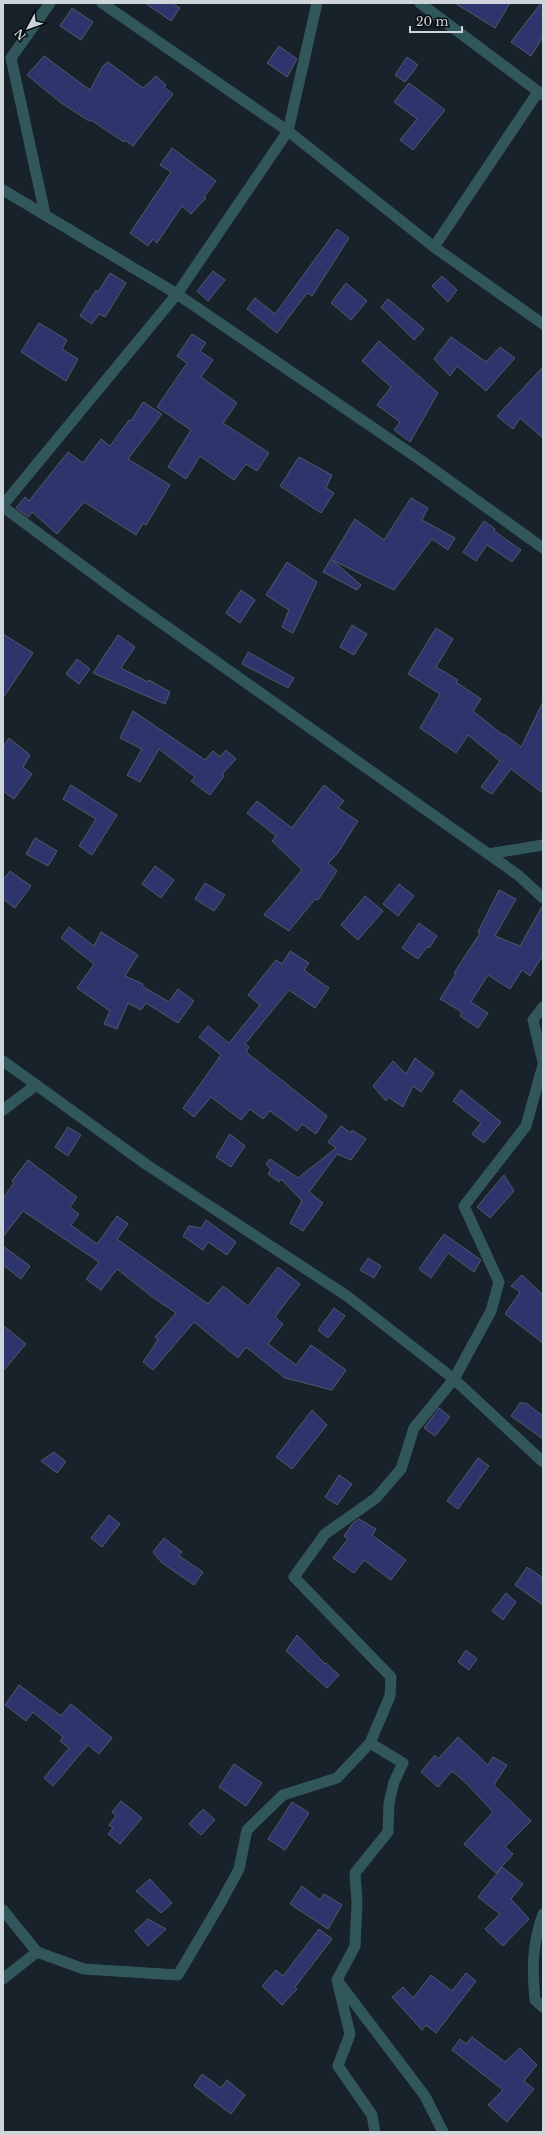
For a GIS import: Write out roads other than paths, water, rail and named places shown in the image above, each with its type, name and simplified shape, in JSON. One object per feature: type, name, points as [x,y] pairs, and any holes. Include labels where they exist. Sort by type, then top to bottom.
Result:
[{"type":"street","points":[[45,214],[11,58],[50,3]]},
{"type":"street","points":[[102,3],[288,131],[434,247],[543,324]]},
{"type":"street","points":[[317,3],[288,131],[177,294],[3,506],[122,595],[518,875],[543,898]]},
{"type":"street","points":[[420,3],[541,93],[434,247]]},
{"type":"street","points":[[3,190],[177,294],[419,460],[543,548]]},
{"type":"street","points":[[488,854],[543,845]]},
{"type":"street","points":[[3,1910],[37,1952],[84,1969],[178,1975],[239,1869],[247,1830],[283,1795],[337,1778],[370,1743],[390,1696],[391,1677],[294,1577],[325,1534],[376,1498],[401,1469],[414,1428],[454,1380],[491,1311],[499,1282],[464,1206],[526,1126],[543,1063],[533,1020],[543,1007]]},
{"type":"street","points":[[3,1061],[147,1165],[347,1296],[454,1380],[543,1462]]},
{"type":"street","points":[[3,1110],[36,1086]]},
{"type":"street","points":[[370,1743],[403,1764],[394,1782],[389,1802],[388,1832],[355,1873],[357,1903],[355,1946],[337,1980],[350,2034],[338,2066],[372,2115],[375,2132]]},
{"type":"street","points":[[543,1914],[535,1937],[532,1975],[535,2000],[543,2006]]},
{"type":"street","points":[[3,1979],[37,1952]]},
{"type":"street","points":[[337,1980],[425,2096],[443,2132]]}]
